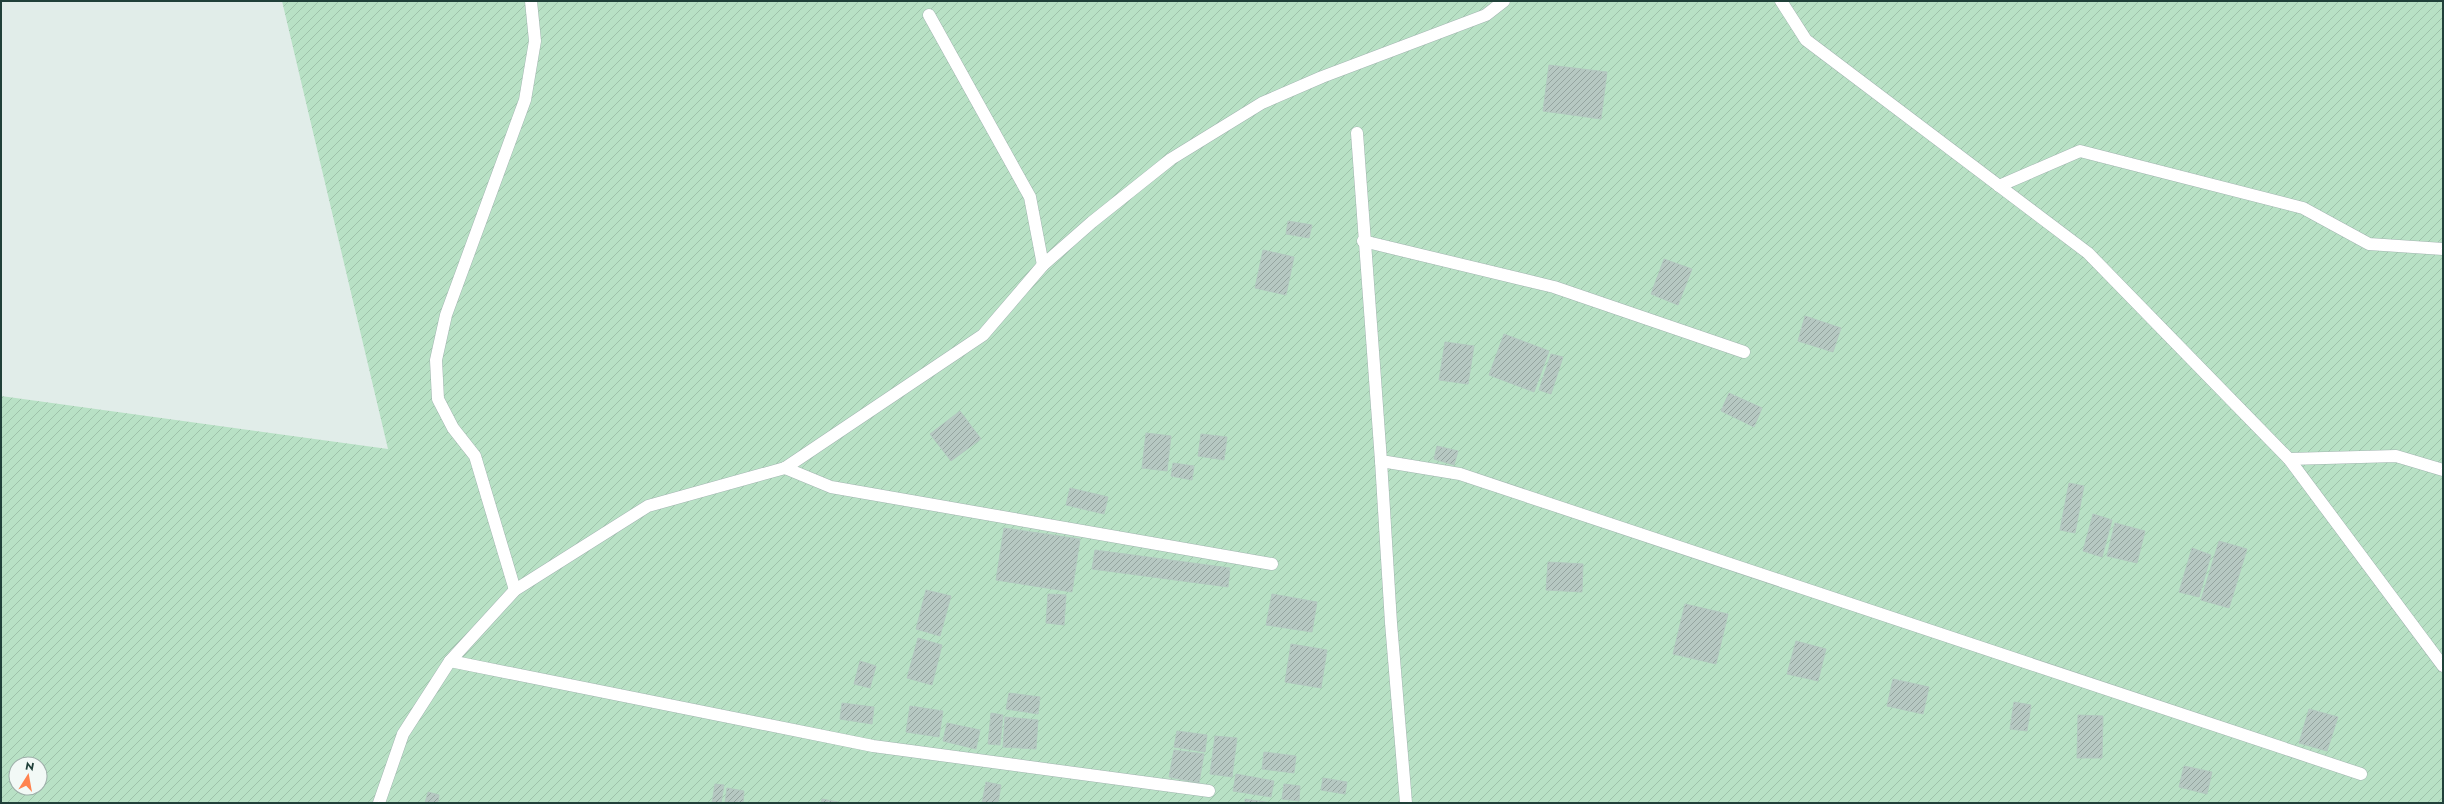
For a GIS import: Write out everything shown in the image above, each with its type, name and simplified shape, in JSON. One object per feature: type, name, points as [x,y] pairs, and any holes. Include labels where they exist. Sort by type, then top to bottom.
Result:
[{"type":"street","points":[[515,590],[475,456],[453,428],[438,399],[436,360],[446,315],[525,100],[535,41],[531,1]]},
{"type":"street","points":[[379,803],[403,734],[450,662],[515,590],[648,506],[785,468],[983,335],[1043,265],[1092,222],[1171,159],[1262,103],[1322,77],[1486,15],[1504,1]]},
{"type":"street","points":[[1781,1],[1806,40],[2088,253],[2289,460],[2443,666]]},
{"type":"street","points":[[929,15],[1030,197],[1043,265]]},
{"type":"street","points":[[1357,133],[1363,241],[1381,461],[1391,623],[1406,803]]},
{"type":"street","points":[[1999,186],[2080,151],[2303,208],[2368,244],[2443,249]]},
{"type":"street","points":[[1363,241],[1554,287],[1744,352]]},
{"type":"street","points":[[2289,460],[2396,456],[2443,470]]},
{"type":"street","points":[[1381,461],[1460,474],[2361,774]]},
{"type":"street","points":[[785,468],[831,487],[1272,564]]},
{"type":"street","points":[[450,662],[874,746],[1209,791]]},
{"type":"green space","points":[[282,1],[2443,1],[2443,803],[1,803],[1,396],[388,449]]},
{"type":"building","points":[[1549,65],[1607,72],[1601,119],[1543,111]]},
{"type":"building","points":[[1288,221],[1312,225],[1309,238],[1286,234]]},
{"type":"building","points":[[1263,250],[1294,257],[1286,295],[1255,288]]},
{"type":"building","points":[[1664,259],[1692,269],[1678,305],[1651,294]]},
{"type":"building","points":[[1805,316],[1841,328],[1833,352],[1798,341]]},
{"type":"building","points":[[1504,334],[1549,351],[1534,392],[1489,375]]},
{"type":"building","points":[[1445,342],[1474,346],[1468,384],[1439,380]]},
{"type":"building","points":[[1551,354],[1563,357],[1551,394],[1539,390]]},
{"type":"building","points":[[1729,393],[1762,408],[1754,427],[1721,411]]},
{"type":"building","points":[[960,411],[981,439],[951,461],[930,434]]},
{"type":"building","points":[[1146,433],[1171,436],[1167,471],[1142,468]]},
{"type":"building","points":[[1201,434],[1227,437],[1224,460],[1198,456]]},
{"type":"building","points":[[1437,446],[1458,451],[1454,465],[1434,459]]},
{"type":"building","points":[[1173,463],[1194,466],[1192,480],[1171,476]]},
{"type":"building","points":[[2069,483],[2084,486],[2075,533],[2060,530]]},
{"type":"building","points":[[1070,488],[1108,497],[1104,514],[1066,505]]},
{"type":"building","points":[[2093,514],[2112,520],[2102,557],[2083,551]]},
{"type":"building","points":[[2115,523],[2145,531],[2137,563],[2107,556]]},
{"type":"building","points":[[1004,528],[1080,539],[1072,592],[996,580]]},
{"type":"building","points":[[2219,541],[2247,549],[2229,608],[2201,600]]},
{"type":"building","points":[[2192,548],[2211,555],[2199,597],[2179,592]]},
{"type":"building","points":[[1095,550],[1230,568],[1228,587],[1092,569]]},
{"type":"building","points":[[1548,562],[1583,564],[1582,592],[1546,590]]},
{"type":"building","points":[[926,590],[951,596],[940,636],[916,629]]},
{"type":"building","points":[[1048,594],[1066,595],[1064,625],[1046,623]]},
{"type":"building","points":[[1272,594],[1317,602],[1312,632],[1266,625]]},
{"type":"building","points":[[1685,604],[1728,614],[1716,664],[1673,654]]},
{"type":"building","points":[[918,638],[942,645],[932,685],[907,678]]},
{"type":"building","points":[[1796,641],[1826,649],[1818,681],[1787,674]]},
{"type":"building","points":[[1291,644],[1327,650],[1321,688],[1285,682]]},
{"type":"building","points":[[860,661],[876,666],[870,688],[854,684]]},
{"type":"building","points":[[1893,679],[1929,687],[1923,714],[1887,706]]},
{"type":"building","points":[[1009,693],[1040,697],[1038,714],[1006,709]]},
{"type":"building","points":[[2014,702],[2031,705],[2027,731],[2010,729]]},
{"type":"building","points":[[842,703],[874,707],[872,724],[840,719]]},
{"type":"building","points":[[910,706],[943,711],[939,737],[906,732]]},
{"type":"building","points":[[2309,709],[2338,717],[2327,751],[2299,743]]},
{"type":"building","points":[[991,713],[1003,715],[1000,745],[988,744]]},
{"type":"building","points":[[2078,715],[2103,716],[2102,758],[2077,758]]},
{"type":"building","points":[[1005,717],[1038,720],[1036,749],[1003,747]]},
{"type":"building","points":[[947,723],[980,730],[976,749],[943,741]]},
{"type":"building","points":[[1177,731],[1207,735],[1205,752],[1174,747]]},
{"type":"building","points":[[1215,736],[1237,738],[1232,777],[1210,774]]},
{"type":"building","points":[[1174,750],[1204,754],[1199,783],[1169,777]]},
{"type":"building","points":[[1264,752],[1296,756],[1294,773],[1262,769]]},
{"type":"building","points":[[2184,766],[2212,772],[2207,794],[2179,787]]},
{"type":"building","points":[[1236,774],[1274,781],[1271,797],[1233,791]]},
{"type":"building","points":[[1323,778],[1347,782],[1345,794],[1321,790]]},
{"type":"building","points":[[986,782],[1001,785],[998,803],[982,803]]},
{"type":"building","points":[[715,784],[724,785],[721,803],[712,803]]},
{"type":"building","points":[[1284,784],[1300,786],[1299,801],[1282,799]]},
{"type":"building","points":[[727,788],[744,791],[743,803],[725,803]]},
{"type":"building","points":[[428,792],[439,795],[438,803],[425,803]]},
{"type":"building","points":[[822,799],[838,802],[838,803],[821,803]]},
{"type":"building","points":[[1245,799],[1272,803],[1245,803]]}]
